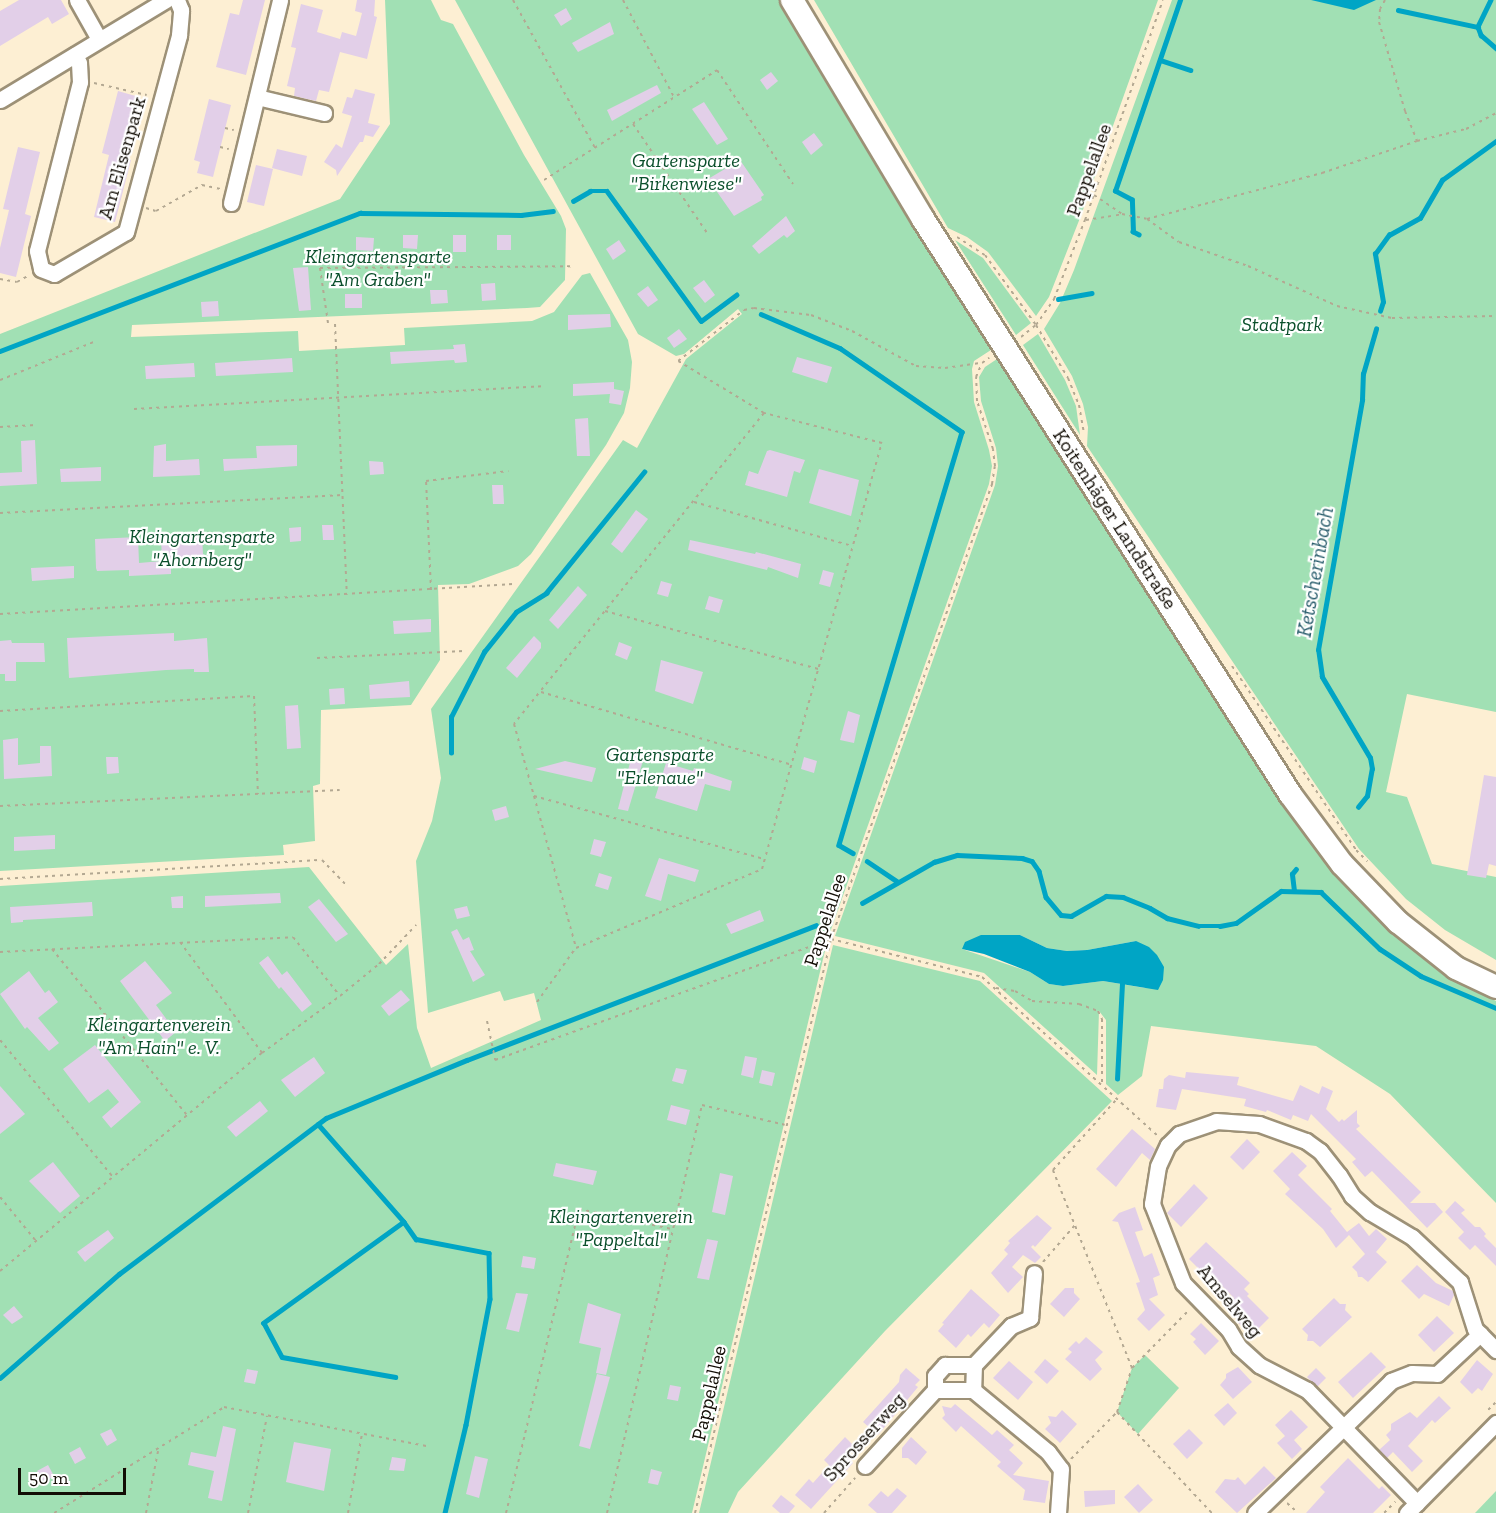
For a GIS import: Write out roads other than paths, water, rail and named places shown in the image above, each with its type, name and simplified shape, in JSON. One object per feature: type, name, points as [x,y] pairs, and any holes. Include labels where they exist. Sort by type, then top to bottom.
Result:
[{"type":"main road","name":"Koitenhäger Landstraße","points":[[792,0],[923,219],[1290,794],[1342,864],[1398,922],[1456,968],[1496,987]]},
{"type":"street","points":[[77,0],[99,39]]},
{"type":"street","points":[[0,100],[166,0]]},
{"type":"street","name":"Am Elisenpark","points":[[75,55],[79,63],[80,80],[37,251],[41,269],[54,274],[126,232],[179,34],[181,10],[177,0]]},
{"type":"street","points":[[232,197],[280,0]]},
{"type":"street","points":[[257,97],[324,113]]},
{"type":"street","name":"Amselweg","points":[[1412,1508],[1343,1428],[1306,1390],[1259,1365],[1239,1347],[1228,1329],[1183,1283],[1152,1203],[1158,1166],[1168,1145],[1179,1134],[1216,1121],[1259,1124],[1306,1140],[1320,1151],[1340,1175],[1352,1196],[1370,1212],[1412,1237],[1460,1282],[1475,1329],[1480,1334]]},
{"type":"street","points":[[1034,1273],[1030,1318],[1011,1326],[974,1365],[974,1390],[1048,1452],[1061,1469],[1058,1513]]},
{"type":"street","points":[[1255,1513],[1391,1381],[1412,1373],[1437,1374],[1480,1334],[1496,1350]]},
{"type":"street","name":"Sprosserweg","points":[[865,1466],[935,1390],[935,1376],[945,1365],[974,1365]]},
{"type":"street","name":"Sprosserweg","points":[[935,1390],[974,1390]]},
{"type":"street","points":[[1412,1508],[1496,1423]]},
{"type":"water","points":[[1311,0],[1376,0],[1354,10]]},
{"type":"water","points":[[981,935],[1020,935],[1047,948],[1067,951],[1087,950],[1136,941],[1149,947],[1157,955],[1164,967],[1163,980],[1158,990],[1103,981],[1063,986],[1049,984],[1030,972],[984,954],[962,949],[965,942]]},
{"type":"waterway","points":[[1139,235],[1133,232],[1132,200],[1115,191],[1180,0]]},
{"type":"waterway","name":"Ketscherinbach","points":[[1491,0],[1478,27],[1481,35],[1496,48]]},
{"type":"waterway","points":[[1398,10],[1478,27]]},
{"type":"waterway","points":[[1160,60],[1190,70]]},
{"type":"waterway","name":"Ketscherinbach","points":[[1380,311],[1383,302],[1375,254],[1389,235],[1420,218],[1442,180],[1496,141]]},
{"type":"waterway","points":[[573,201],[590,191],[607,191],[701,321],[736,295]]},
{"type":"waterway","points":[[0,351],[360,213],[521,215],[553,211]]},
{"type":"waterway","points":[[1058,299],[1091,293]]},
{"type":"waterway","points":[[761,314],[840,348],[962,432],[839,845],[853,853]]},
{"type":"waterway","name":"Ketscherinbach","points":[[1358,807],[1367,796],[1372,769],[1370,758],[1322,677],[1318,650],[1362,400],[1363,374],[1376,329]]},
{"type":"waterway","points":[[451,753],[451,717],[484,652],[516,612],[546,593],[644,472]]},
{"type":"waterway","points":[[862,903],[934,862],[957,855],[1022,858],[1032,861],[1039,871],[1046,897],[1061,915],[1071,916],[1106,896],[1123,897],[1167,918],[1198,926],[1220,926],[1236,923],[1281,891],[1321,892],[1380,949],[1421,976],[1496,1008]]},
{"type":"waterway","points":[[867,861],[897,881]]},
{"type":"waterway","name":"Ketscherinbach","points":[[1294,891],[1292,874],[1296,869]]},
{"type":"waterway","points":[[0,1378],[119,1274],[326,1118],[467,1060],[816,925]]},
{"type":"waterway","points":[[1117,1079],[1122,983]]},
{"type":"waterway","points":[[318,1124],[404,1222],[264,1323],[282,1357],[395,1377]]},
{"type":"waterway","points":[[404,1222],[416,1239],[489,1253],[490,1299],[466,1425],[445,1513]]},
{"type":"park label","name":"Gartensparte \"Birkenwiese\"","points":[[686,172]]},
{"type":"park label","name":"Kleingartensparte \"Am Graben\"","points":[[378,268]]},
{"type":"park label","name":"Stadtpark","points":[[1282,324]]},
{"type":"park label","name":"Kleingartensparte \"Ahornberg\"","points":[[202,548]]},
{"type":"park label","name":"Gartensparte \"Erlenaue\"","points":[[660,766]]},
{"type":"park label","name":"Kleingartenverein \"Am Hain\" e. V.","points":[[159,1036]]},
{"type":"park label","name":"Kleingartenverein \"Pappeltal\"","points":[[621,1228]]}]
